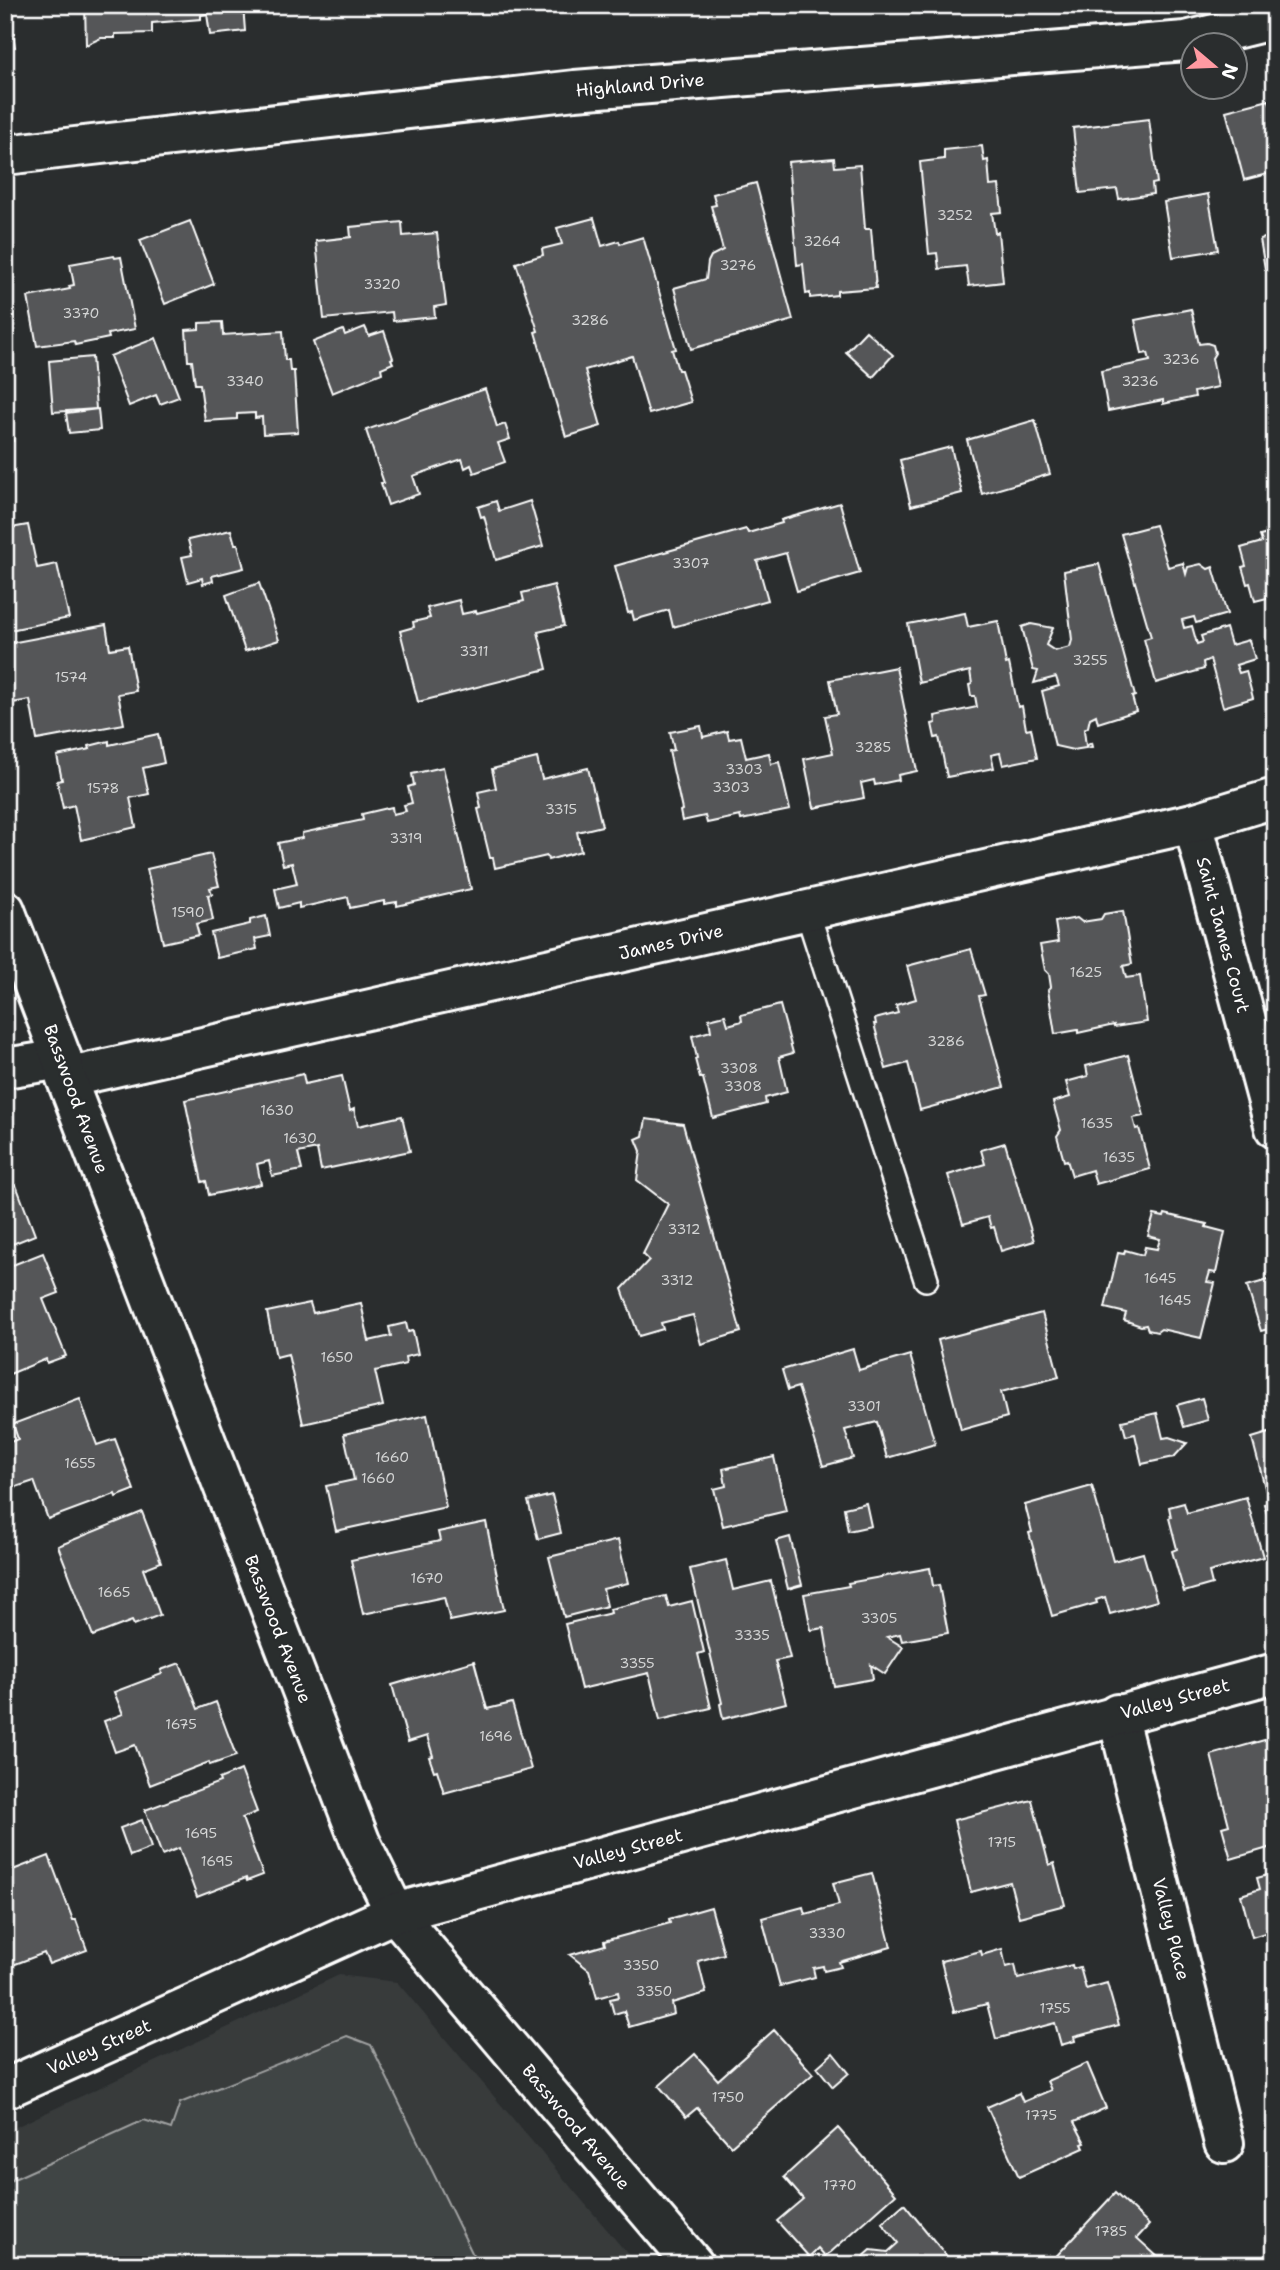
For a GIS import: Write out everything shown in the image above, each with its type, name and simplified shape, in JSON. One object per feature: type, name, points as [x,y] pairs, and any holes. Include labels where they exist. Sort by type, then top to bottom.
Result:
[{"type":"street","name":"Highland Drive","points":[[5,155],[575,90],[1186,41],[1275,19]]},
{"type":"street","name":"James Drive","points":[[5,1068],[64,1069],[807,911],[1193,823],[1275,798]]},
{"type":"street","name":"Saint James Court","points":[[1193,823],[1275,1128]]},
{"type":"street","name":"Basswood Avenue","points":[[5,910],[360,1841],[395,1913],[694,2265]]},
{"type":"street","name":"Valley Street","points":[[5,2089],[395,1913],[1275,1673]]},
{"type":"street","name":"Valley Place","points":[[1118,1714],[1224,2143]]},
{"type":"lane","points":[[807,911],[926,1279]]},
{"type":"shaded area","points":[[339,1975],[397,1982],[637,2265],[5,2265],[5,2132]]},
{"type":"shaded area","points":[[347,2036],[371,2045],[478,2265],[5,2265],[5,2183],[144,2120],[171,2129],[180,2103]]},
{"type":"building","points":[[5,5],[13,5],[13,9],[10,9],[15,47],[5,48]]},
{"type":"building","points":[[85,5],[199,5],[199,8],[206,5],[243,5],[245,31],[210,35],[207,14],[201,15],[201,19],[152,23],[152,33],[115,34],[115,38],[101,38],[86,45]]},
{"type":"building","points":[[1269,100],[1271,106],[1275,105],[1275,172],[1244,180],[1226,111]]},
{"type":"building","points":[[1149,119],[1157,183],[1152,184],[1153,194],[1119,199],[1117,189],[1080,193],[1073,128]]},
{"type":"building","points":[[982,146],[984,161],[988,160],[990,186],[999,185],[1002,212],[992,213],[995,233],[998,232],[1003,282],[969,286],[966,266],[939,269],[937,253],[929,254],[920,162],[944,159],[944,150]]},
{"type":"building","points":[[834,158],[835,167],[860,165],[865,229],[871,229],[876,288],[837,291],[837,295],[810,298],[810,293],[806,294],[803,264],[797,265],[788,162]]},
{"type":"building","points":[[756,183],[793,320],[691,349],[674,288],[706,279],[711,256],[723,250],[711,206],[716,205],[713,194]]},
{"type":"building","points":[[1208,194],[1218,250],[1173,257],[1164,202]]},
{"type":"building","points":[[594,218],[602,246],[643,237],[676,349],[672,350],[691,402],[649,414],[632,356],[585,370],[601,426],[566,437],[535,332],[538,331],[516,263],[543,255],[542,249],[562,244],[557,228]]},
{"type":"building","points":[[190,221],[214,284],[165,304],[140,240]]},
{"type":"building","points":[[402,222],[403,236],[437,233],[446,305],[434,307],[435,317],[393,321],[392,312],[324,319],[316,241],[351,237],[350,227]]},
{"type":"building","points":[[1275,236],[1275,268],[1265,269],[1260,239]]},
{"type":"building","points":[[121,257],[135,329],[108,334],[109,338],[75,345],[74,341],[37,346],[28,297],[70,289],[69,286],[74,285],[70,264]]},
{"type":"building","points":[[1191,309],[1199,344],[1213,345],[1215,353],[1212,358],[1218,387],[1194,392],[1195,397],[1163,404],[1163,400],[1108,411],[1101,371],[1150,361],[1148,353],[1142,354],[1135,320]]},
{"type":"building","points":[[222,322],[223,335],[283,331],[285,360],[289,360],[290,371],[294,371],[298,432],[263,434],[262,417],[255,418],[255,413],[237,414],[237,419],[205,421],[200,384],[195,384],[192,361],[188,361],[186,330],[199,329],[199,323]]},
{"type":"building","points":[[365,327],[369,336],[384,331],[393,363],[381,368],[382,373],[332,393],[313,342],[343,330],[345,335]]},
{"type":"building","points":[[866,331],[893,355],[873,377],[846,352]]},
{"type":"building","points":[[156,338],[179,397],[160,404],[156,395],[129,406],[110,356]]},
{"type":"building","points":[[92,357],[96,409],[53,412],[49,361]]},
{"type":"building","points":[[485,389],[497,427],[505,424],[510,439],[498,443],[505,462],[474,473],[471,465],[465,468],[462,459],[413,476],[419,494],[388,505],[381,483],[384,483],[366,430]]},
{"type":"building","points":[[98,409],[100,430],[69,433],[66,413]]},
{"type":"building","points":[[5,415],[13,441],[5,443]]},
{"type":"building","points":[[1035,420],[1050,474],[982,494],[967,440]]},
{"type":"building","points":[[951,447],[962,493],[911,506],[900,460]]},
{"type":"building","points":[[496,501],[499,511],[530,501],[543,546],[496,560],[484,516],[481,517],[478,507]]},
{"type":"building","points":[[840,503],[860,573],[797,591],[786,553],[757,561],[768,600],[673,627],[669,610],[634,620],[632,612],[628,613],[615,566],[746,529],[748,533],[782,523],[781,520]]},
{"type":"building","points":[[28,525],[37,568],[57,564],[69,618],[5,631],[5,529]]},
{"type":"building","points":[[1155,525],[1168,567],[1183,563],[1186,574],[1188,567],[1201,564],[1208,569],[1213,567],[1227,614],[1196,623],[1194,617],[1182,620],[1184,628],[1192,626],[1197,644],[1203,642],[1201,636],[1226,628],[1231,645],[1249,640],[1255,659],[1236,665],[1239,673],[1246,671],[1253,698],[1223,707],[1210,659],[1203,662],[1204,669],[1156,683],[1144,639],[1151,637],[1121,534]]},
{"type":"building","points":[[231,530],[244,568],[212,576],[213,581],[203,584],[202,578],[188,582],[182,557],[192,555],[188,540]]},
{"type":"building","points":[[1275,532],[1275,596],[1255,601],[1242,567],[1246,566],[1241,548],[1262,542],[1260,536]]},
{"type":"building","points":[[1099,564],[1135,696],[1132,697],[1136,711],[1098,723],[1096,715],[1090,718],[1088,727],[1084,730],[1086,746],[1091,743],[1092,747],[1073,750],[1055,746],[1042,691],[1059,686],[1056,677],[1034,683],[1038,671],[1033,670],[1022,627],[1031,624],[1053,628],[1046,645],[1055,651],[1070,647],[1072,640],[1064,571]]},
{"type":"building","points":[[259,583],[279,640],[245,651],[226,595]]},
{"type":"building","points":[[554,585],[564,626],[538,632],[547,669],[418,702],[400,631],[414,627],[413,622],[430,618],[427,608],[459,600],[462,614],[477,613],[524,601],[522,593]]},
{"type":"building","points":[[965,613],[968,627],[998,621],[1018,707],[1022,706],[1026,729],[1031,728],[1037,758],[1003,765],[1000,753],[991,755],[994,768],[947,777],[939,737],[935,738],[932,724],[936,723],[935,716],[977,707],[975,696],[971,696],[970,671],[919,683],[908,624]]},
{"type":"building","points":[[106,625],[110,649],[128,646],[136,691],[118,694],[124,724],[37,740],[30,700],[12,703],[5,663],[5,644]]},
{"type":"building","points":[[896,667],[917,771],[898,775],[899,780],[875,785],[874,780],[861,783],[864,798],[814,808],[804,759],[833,753],[825,716],[837,714],[830,680]]},
{"type":"building","points":[[701,726],[703,737],[727,731],[729,739],[741,737],[746,758],[769,753],[771,764],[779,762],[790,810],[741,820],[740,816],[707,823],[705,816],[682,821],[669,751],[674,750],[670,732]]},
{"type":"building","points":[[158,734],[164,763],[143,768],[149,794],[130,798],[136,827],[81,840],[74,805],[63,808],[57,781],[62,780],[57,756],[90,749],[89,746],[109,741],[109,745]]},
{"type":"building","points":[[537,758],[542,779],[588,768],[602,826],[577,832],[581,851],[548,860],[547,856],[495,868],[478,809],[481,808],[478,792],[496,788],[492,769]]},
{"type":"building","points":[[443,767],[471,889],[397,906],[397,902],[384,904],[384,901],[350,908],[348,897],[299,908],[299,903],[279,908],[275,889],[297,884],[292,863],[283,865],[278,843],[302,838],[302,833],[363,820],[362,814],[392,807],[393,814],[406,811],[404,805],[412,803],[408,787],[414,785],[412,774]]},
{"type":"building","points":[[211,854],[219,886],[210,888],[212,894],[208,895],[213,920],[196,924],[199,935],[163,943],[147,869]]},
{"type":"building","points":[[1123,911],[1132,964],[1123,966],[1126,978],[1140,976],[1147,1022],[1055,1034],[1048,990],[1051,987],[1049,974],[1045,970],[1040,945],[1058,942],[1055,922],[1077,918],[1082,922],[1101,919],[1104,914]]},
{"type":"building","points":[[266,916],[270,936],[255,939],[257,949],[217,958],[211,933],[250,924],[250,920]]},
{"type":"building","points":[[971,949],[985,995],[979,996],[1004,1087],[920,1110],[908,1063],[886,1069],[875,1019],[898,1013],[896,1005],[916,999],[907,966]]},
{"type":"building","points":[[780,1005],[793,1053],[779,1057],[787,1092],[765,1098],[766,1104],[713,1118],[703,1078],[700,1078],[695,1059],[697,1058],[692,1036],[711,1031],[709,1019],[725,1015],[728,1025],[742,1021],[741,1015]]},
{"type":"building","points":[[1128,1055],[1144,1116],[1133,1118],[1136,1129],[1139,1128],[1150,1169],[1096,1184],[1092,1170],[1072,1176],[1067,1160],[1064,1161],[1057,1136],[1061,1130],[1053,1102],[1070,1097],[1066,1082],[1088,1076],[1086,1066]]},
{"type":"building","points":[[303,1074],[305,1084],[342,1076],[350,1111],[354,1109],[358,1126],[402,1116],[410,1151],[321,1170],[317,1149],[298,1153],[302,1170],[272,1176],[269,1161],[257,1164],[261,1184],[209,1195],[206,1181],[202,1182],[185,1100]]},
{"type":"building","points":[[646,1119],[683,1124],[741,1332],[701,1344],[693,1315],[661,1323],[663,1329],[639,1336],[622,1289],[649,1260],[643,1254],[668,1204],[637,1180],[641,1151],[636,1139],[643,1136]]},
{"type":"building","points":[[1005,1143],[1034,1241],[1001,1251],[988,1217],[963,1224],[948,1175],[985,1164],[981,1150]]},
{"type":"building","points":[[16,1185],[35,1235],[5,1247],[5,1189]]},
{"type":"building","points":[[1165,1214],[1207,1224],[1206,1227],[1225,1232],[1216,1273],[1210,1272],[1207,1282],[1215,1283],[1201,1338],[1161,1329],[1157,1332],[1148,1330],[1146,1325],[1124,1320],[1126,1313],[1105,1308],[1118,1253],[1124,1254],[1125,1250],[1143,1255],[1145,1247],[1157,1249],[1160,1239],[1148,1236],[1154,1215],[1164,1217]]},
{"type":"building","points":[[43,1253],[59,1293],[43,1299],[66,1356],[47,1363],[46,1359],[5,1376],[5,1268]]},
{"type":"building","points":[[1275,1278],[1275,1327],[1261,1331],[1247,1286]]},
{"type":"building","points":[[310,1303],[313,1313],[361,1303],[369,1341],[391,1336],[389,1327],[406,1323],[408,1332],[413,1331],[418,1354],[405,1357],[406,1364],[375,1371],[383,1406],[303,1424],[288,1354],[276,1357],[267,1312]]},
{"type":"building","points":[[1042,1313],[1059,1377],[1001,1392],[1007,1417],[961,1430],[938,1340]]},
{"type":"building","points":[[853,1349],[859,1370],[910,1355],[935,1444],[887,1458],[877,1422],[845,1430],[853,1458],[823,1466],[798,1387],[788,1390],[782,1370]]},
{"type":"building","points":[[1202,1398],[1208,1420],[1184,1427],[1177,1405]]},
{"type":"building","points":[[80,1399],[97,1445],[115,1439],[134,1490],[116,1497],[115,1494],[48,1519],[34,1481],[13,1488],[5,1467],[5,1462],[8,1461],[5,1454],[8,1453],[5,1444],[18,1439],[13,1424]]},
{"type":"building","points":[[1157,1413],[1163,1438],[1169,1437],[1187,1443],[1174,1457],[1142,1464],[1135,1434],[1126,1436],[1122,1421]]},
{"type":"building","points":[[427,1415],[446,1507],[336,1531],[326,1486],[354,1480],[344,1434]]},
{"type":"building","points":[[1275,1431],[1275,1541],[1264,1504],[1269,1503],[1252,1438]]},
{"type":"building","points":[[774,1457],[786,1511],[723,1526],[714,1489],[726,1486],[723,1469]]},
{"type":"building","points":[[1092,1486],[1113,1561],[1143,1553],[1157,1601],[1110,1614],[1105,1597],[1096,1600],[1097,1603],[1052,1616],[1029,1533],[1032,1532],[1025,1505]]},
{"type":"building","points":[[552,1495],[561,1533],[538,1539],[528,1501]]},
{"type":"building","points":[[1246,1497],[1263,1557],[1209,1572],[1212,1584],[1184,1592],[1172,1551],[1177,1549],[1169,1507],[1184,1503],[1187,1513]]},
{"type":"building","points":[[866,1503],[871,1526],[848,1531],[844,1508]]},
{"type":"building","points":[[142,1512],[161,1562],[143,1569],[160,1615],[134,1625],[132,1621],[93,1636],[58,1546]]},
{"type":"building","points":[[486,1522],[504,1610],[450,1621],[444,1597],[363,1614],[351,1560],[440,1541],[438,1532]]},
{"type":"building","points":[[790,1537],[802,1585],[788,1589],[776,1541]]},
{"type":"building","points":[[618,1540],[628,1583],[603,1589],[607,1606],[564,1617],[549,1557]]},
{"type":"building","points":[[726,1560],[733,1590],[771,1581],[790,1658],[775,1661],[786,1703],[723,1719],[722,1703],[690,1569]]},
{"type":"building","points":[[930,1568],[933,1586],[939,1585],[948,1633],[902,1641],[900,1634],[887,1637],[903,1647],[885,1674],[871,1665],[873,1679],[834,1686],[824,1628],[811,1630],[804,1594]]},
{"type":"building","points":[[666,1596],[669,1607],[692,1601],[704,1652],[698,1654],[711,1708],[660,1720],[649,1673],[581,1689],[565,1624],[611,1613],[610,1609]]},
{"type":"building","points":[[474,1661],[487,1709],[512,1703],[531,1769],[444,1793],[437,1770],[434,1771],[429,1757],[433,1756],[427,1736],[408,1742],[392,1685]]},
{"type":"building","points":[[180,1663],[198,1709],[216,1702],[236,1756],[210,1765],[209,1762],[150,1785],[135,1745],[115,1752],[104,1721],[123,1714],[114,1692],[162,1674],[161,1670]]},
{"type":"building","points":[[1275,1737],[1275,1819],[1270,1821],[1275,1846],[1231,1859],[1222,1827],[1229,1825],[1211,1755]]},
{"type":"building","points":[[241,1770],[257,1812],[242,1818],[263,1875],[247,1881],[246,1878],[197,1897],[179,1848],[162,1855],[145,1810],[220,1782],[219,1779]]},
{"type":"building","points":[[1032,1800],[1049,1865],[1054,1863],[1065,1905],[1019,1917],[1010,1882],[971,1892],[954,1820]]},
{"type":"building","points":[[142,1820],[151,1848],[130,1856],[120,1828]]},
{"type":"building","points":[[49,1856],[87,1950],[49,1964],[44,1953],[5,1968],[5,1873]]},
{"type":"building","points":[[872,1873],[891,1947],[839,1962],[841,1967],[824,1971],[823,1966],[813,1968],[815,1977],[780,1986],[762,1918],[803,1907],[805,1914],[839,1905],[833,1883]]},
{"type":"building","points":[[1275,1873],[1275,1966],[1265,1933],[1252,1937],[1241,1895],[1260,1889],[1257,1878]]},
{"type":"building","points":[[711,1907],[724,1954],[698,1961],[706,1993],[672,2003],[674,2014],[629,2027],[624,2011],[614,2014],[610,1999],[619,1997],[618,1992],[597,1998],[589,1970],[570,1955],[605,1945],[604,1941],[670,1923],[669,1919]]},
{"type":"building","points":[[1002,1949],[1006,1967],[1015,1965],[1018,1979],[1072,1965],[1073,1969],[1080,1967],[1086,1989],[1107,1983],[1119,2025],[1074,2037],[1075,2041],[1061,2045],[1055,2023],[996,2039],[987,2004],[954,2012],[941,1961]]},
{"type":"building","points":[[774,2030],[813,2074],[731,2146],[697,2108],[686,2117],[659,2086],[695,2054],[718,2080]]},
{"type":"building","points":[[833,2053],[849,2073],[833,2087],[817,2067]]},
{"type":"building","points":[[1087,2063],[1106,2108],[1074,2122],[1085,2143],[1082,2144],[1084,2148],[1019,2177],[987,2107],[1019,2093],[1023,2102],[1051,2090],[1047,2081]]},
{"type":"building","points":[[838,2128],[896,2194],[831,2252],[825,2256],[818,2248],[809,2257],[777,2221],[803,2199],[784,2177]]},
{"type":"building","points":[[1115,2193],[1149,2225],[1137,2238],[1159,2258],[1153,2265],[1048,2265]]},
{"type":"building","points":[[904,2204],[954,2265],[854,2265],[871,2250],[888,2252],[898,2243],[882,2223]]}]
